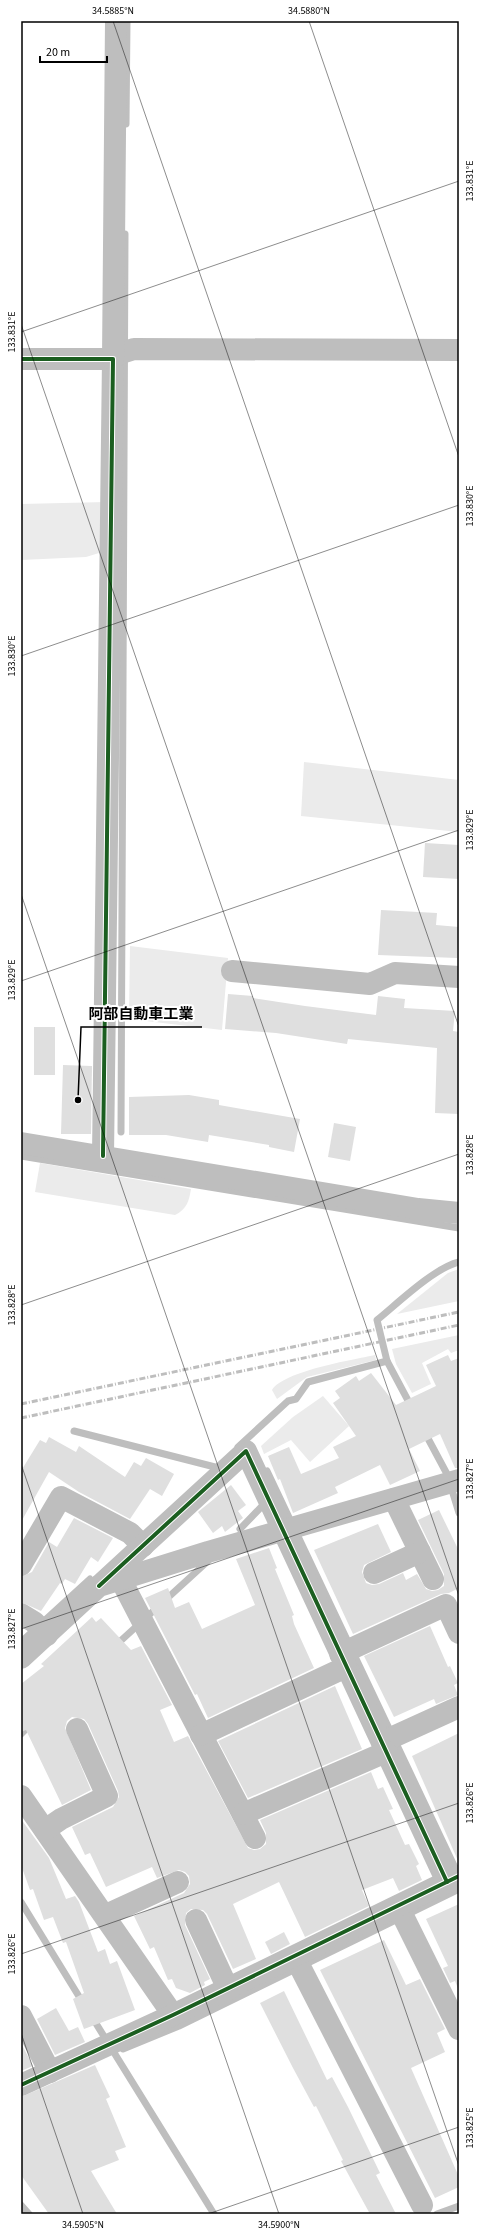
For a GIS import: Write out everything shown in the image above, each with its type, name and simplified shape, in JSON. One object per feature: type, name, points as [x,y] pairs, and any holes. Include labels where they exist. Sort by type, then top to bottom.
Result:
[{"type":"street","points":[[104,1156],[122,354],[116,21]]},
{"type":"street","points":[[21,358],[122,354],[459,350]]},
{"type":"street","points":[[232,971],[370,984],[395,973],[459,977]]},
{"type":"street","points":[[21,1143],[418,1209],[459,1214]]},
{"type":"street","points":[[21,2085],[228,1989],[299,1964],[402,1914],[454,1879],[290,1528],[269,1501],[246,1451],[138,1540],[99,1586]]},
{"type":"street","points":[[21,1658],[36,1625],[99,1586],[290,1528],[453,1482]]},
{"type":"street","points":[[21,1565],[61,1497],[138,1540]]},
{"type":"street","points":[[394,1498],[433,1578]]},
{"type":"street","points":[[374,1573],[420,1552]]},
{"type":"street","points":[[121,1580],[255,1838]]},
{"type":"street","points":[[202,1735],[348,1654],[446,1605],[459,1633]]},
{"type":"street","points":[[243,1814],[459,1707]]},
{"type":"street","points":[[45,1830],[61,1819],[107,1796],[77,1729]]},
{"type":"street","points":[[21,1796],[106,1915],[173,2015]]},
{"type":"street","points":[[106,1915],[178,1882]]},
{"type":"street","points":[[402,1914],[459,2029]]},
{"type":"street","points":[[196,1920],[228,1989]]},
{"type":"street","points":[[299,1964],[422,2205]]},
{"type":"street","points":[[21,2016],[50,2072]]},
{"type":"shaded area","points":[[106,502],[103,544],[99,553],[86,557],[21,560],[21,504]]},
{"type":"shaded area","points":[[304,762],[459,780],[459,832],[301,816]]},
{"type":"shaded area","points":[[130,946],[228,958],[222,1030],[129,1019]]},
{"type":"shaded area","points":[[40,1163],[191,1189],[185,1207],[175,1215],[35,1192]]},
{"type":"shaded area","points":[[459,1269],[459,1301],[397,1314],[448,1273]]},
{"type":"shaded area","points":[[459,1335],[459,1350],[451,1353],[448,1349],[422,1363],[431,1384],[412,1393],[396,1364],[392,1349]]},
{"type":"shaded area","points":[[375,1355],[376,1360],[307,1377],[277,1399],[272,1390],[279,1383],[304,1372],[335,1363]]},
{"type":"shaded area","points":[[323,1396],[349,1426],[310,1462],[291,1440],[264,1454],[261,1446],[293,1417]]},
{"type":"building","points":[[425,843],[459,845],[459,879],[423,877]]},
{"type":"building","points":[[381,910],[437,913],[436,925],[459,927],[457,958],[378,955]]},
{"type":"building","points":[[228,994],[253,996],[253,998],[376,1015],[378,996],[405,999],[404,1008],[455,1011],[453,1031],[459,1032],[459,1114],[435,1113],[437,1048],[348,1039],[347,1044],[276,1033],[225,1029]]},
{"type":"building","points":[[34,1027],[55,1027],[55,1075],[34,1075]]},
{"type":"building","points":[[63,1065],[92,1066],[91,1134],[61,1134]]},
{"type":"building","points":[[189,1095],[219,1100],[219,1105],[300,1119],[294,1152],[269,1147],[269,1145],[209,1135],[208,1142],[166,1135],[129,1135],[129,1097]]},
{"type":"building","points":[[334,1123],[356,1127],[350,1161],[328,1157]]},
{"type":"building","points":[[448,1355],[451,1361],[459,1358],[459,1468],[455,1468],[440,1434],[409,1449],[420,1471],[390,1485],[380,1465],[335,1487],[338,1493],[293,1513],[280,1479],[278,1480],[268,1456],[289,1447],[301,1474],[339,1458],[333,1447],[356,1436],[333,1403],[340,1398],[335,1391],[356,1376],[359,1381],[371,1373],[396,1405],[436,1386],[426,1365]]},
{"type":"building","points":[[49,1437],[76,1452],[79,1446],[125,1477],[134,1462],[141,1466],[146,1458],[174,1474],[162,1496],[150,1489],[130,1519],[79,1492],[49,1472],[21,1522],[21,1471],[40,1440],[46,1443]]},
{"type":"building","points":[[231,1485],[246,1505],[238,1511],[243,1518],[225,1532],[222,1526],[213,1533],[198,1512]]},
{"type":"building","points":[[439,1510],[459,1551],[459,1588],[449,1593],[441,1594],[353,1634],[314,1550],[378,1524],[391,1552],[364,1565],[362,1572],[366,1583],[372,1585],[379,1584],[403,1573],[406,1580],[417,1574],[426,1589],[432,1591],[438,1590],[444,1586],[444,1574],[418,1520]]},
{"type":"building","points":[[74,1518],[113,1538],[98,1562],[91,1557],[75,1584],[65,1579],[62,1584],[60,1583],[41,1611],[21,1602],[21,1577],[32,1572],[49,1542],[57,1547]]},
{"type":"building","points":[[269,1548],[277,1568],[275,1569],[294,1615],[292,1616],[294,1624],[314,1668],[208,1718],[197,1694],[195,1695],[145,1598],[168,1588],[175,1608],[189,1602],[202,1629],[255,1605],[236,1559]]},
{"type":"building","points":[[92,1617],[96,1622],[101,1618],[131,1650],[141,1646],[172,1705],[160,1710],[174,1742],[188,1736],[248,1848],[254,1850],[260,1849],[266,1844],[266,1833],[260,1820],[371,1772],[378,1789],[383,1787],[393,1809],[389,1810],[405,1845],[409,1844],[419,1864],[416,1866],[422,1880],[399,1891],[393,1878],[362,1890],[369,1906],[305,1937],[279,1882],[233,1904],[256,1959],[233,1969],[207,1914],[203,1910],[191,1909],[186,1913],[185,1925],[210,1979],[204,1982],[205,1985],[190,1993],[176,1988],[172,1979],[168,1980],[154,1947],[150,1949],[134,1916],[184,1893],[190,1884],[189,1876],[185,1872],[179,1870],[157,1878],[152,1867],[106,1887],[90,1853],[85,1855],[72,1827],[113,1807],[119,1797],[118,1791],[88,1724],[84,1719],[72,1717],[67,1721],[65,1728],[91,1790],[62,1805],[26,1730],[21,1732],[21,1684],[44,1666],[41,1664]]},
{"type":"building","points":[[430,1626],[448,1667],[450,1666],[458,1683],[454,1685],[458,1695],[436,1704],[434,1699],[394,1717],[364,1656]]},
{"type":"building","points":[[335,1686],[362,1749],[248,1798],[218,1741]]},
{"type":"building","points":[[459,1733],[459,1863],[412,1756]]},
{"type":"building","points":[[21,1819],[49,1858],[66,1899],[75,1896],[79,1902],[98,1952],[105,1949],[110,1964],[117,1961],[135,2010],[84,2029],[73,1999],[84,1993],[66,1942],[63,1943],[53,1917],[44,1920],[33,1889],[30,1890],[21,1865]]},
{"type":"building","points":[[459,1904],[459,1991],[455,1981],[450,1983],[443,1968],[448,1966],[426,1919]]},
{"type":"building","points":[[284,1932],[290,1944],[271,1954],[265,1942]]},
{"type":"building","points":[[384,1940],[406,1985],[420,1979],[445,2029],[437,2033],[445,2052],[411,2068],[459,2177],[459,2187],[435,2198],[320,1970]]},
{"type":"building","points":[[284,1991],[327,2080],[332,2077],[348,2107],[380,2173],[376,2175],[396,2214],[370,2214],[341,2161],[343,2160],[316,2106],[314,2107],[260,2003]]},
{"type":"building","points":[[56,2008],[69,2031],[78,2027],[85,2042],[55,2055],[37,2019]]},
{"type":"building","points":[[21,2043],[33,2066],[21,2071]]},
{"type":"building","points":[[95,2065],[110,2097],[106,2099],[126,2147],[115,2151],[119,2160],[91,2171],[117,2214],[49,2214],[21,2175],[21,2097]]},
{"type":"waterway","points":[[126,124],[127,21]]},
{"type":"waterway","points":[[121,1132],[125,234]]},
{"type":"waterway","points":[[21,1156],[459,1228]]},
{"type":"waterway","points":[[238,1447],[288,1401],[296,1399],[308,1382],[387,1361],[377,1320],[439,1271],[459,1262]]},
{"type":"waterway","points":[[387,1361],[412,1408]]},
{"type":"waterway","points":[[74,1431],[215,1467]]},
{"type":"waterway","points":[[424,1431],[447,1474],[459,1513]]},
{"type":"waterway","points":[[267,1471],[458,1874]]},
{"type":"waterway","points":[[240,1529],[266,1502]]},
{"type":"waterway","points":[[115,1646],[208,1561]]},
{"type":"waterway","points":[[21,1642],[90,1579]]},
{"type":"waterway","points":[[21,1734],[31,1724]]},
{"type":"waterway","points":[[123,2049],[179,2026],[459,1889]]},
{"type":"waterway","points":[[21,1902],[83,2003]]},
{"type":"waterway","points":[[92,2017],[214,2214]]},
{"type":"waterway","points":[[21,2205],[29,2214]]},
{"type":"waterway","points":[[437,2214],[459,2206]]},
{"type":"railway","points":[[21,1404],[459,1312]]},
{"type":"railway","points":[[21,1418],[459,1325]]},
{"type":"cycle path","points":[[21,359],[113,359],[103,1156]]},
{"type":"cycle path","points":[[99,1586],[246,1451],[447,1882]]},
{"type":"cycle path","points":[[21,2085],[173,2015],[459,1876]]},
{"type":"place","name":"阿部自動車工業","points":[[78,1100]]}]
